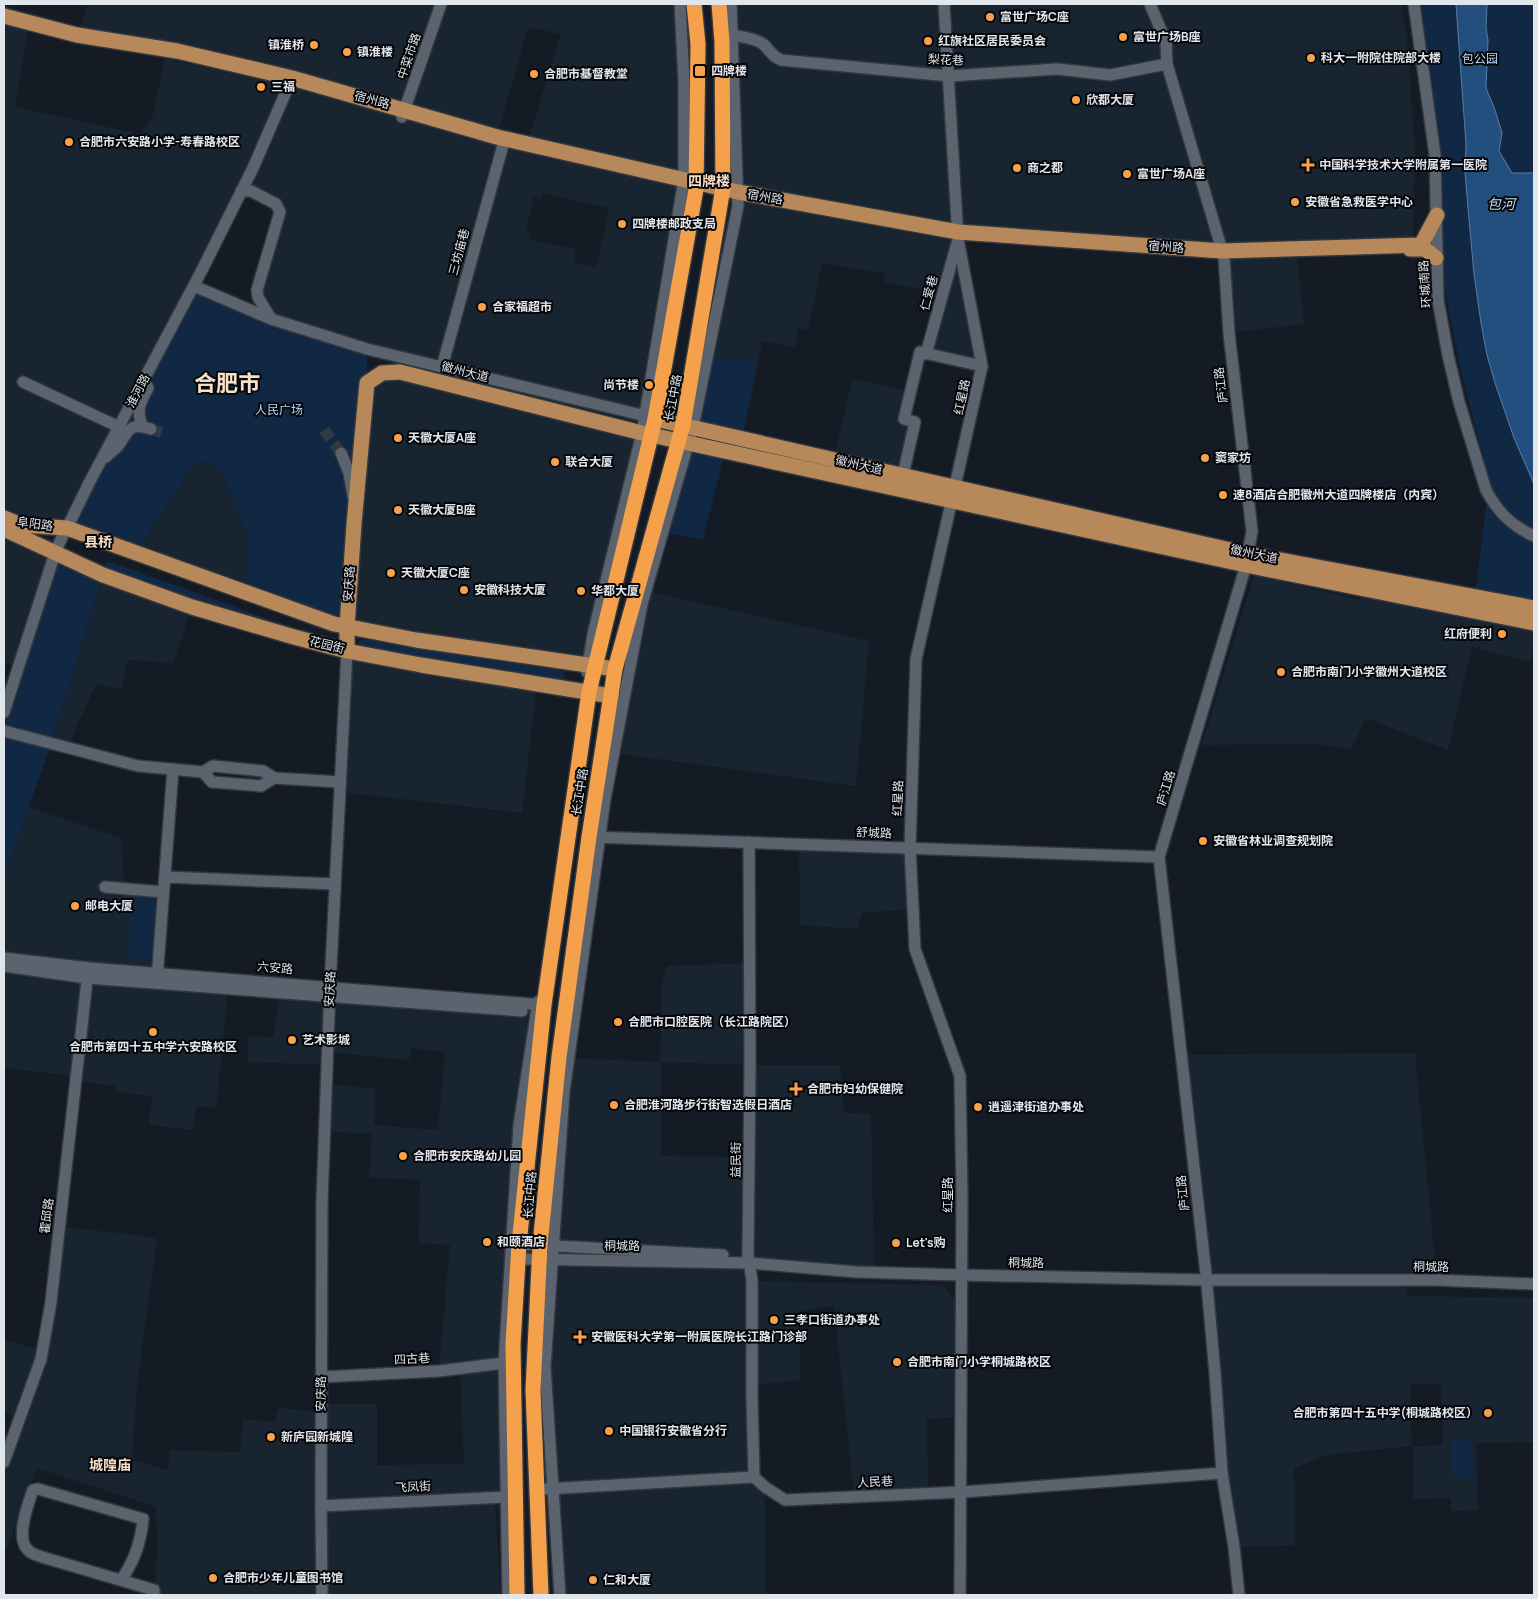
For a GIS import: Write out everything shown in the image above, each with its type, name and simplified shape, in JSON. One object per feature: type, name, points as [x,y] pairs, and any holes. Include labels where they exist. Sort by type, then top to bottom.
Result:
[{"type":"highway","name":"长江中路","points":[[517,1595],[513,1344],[519,1244],[540,1009],[586,692],[650,417],[690,184],[698,44],[694,4]]},
{"type":"highway","name":"长江中路","points":[[540,1595],[533,1390],[547,1252],[559,1057],[594,837],[615,669],[688,426],[722,192],[722,42],[719,4]]},
{"type":"main road","name":"宿州路","points":[[4,16],[67,33],[176,51],[403,113],[722,192],[958,235],[1223,254],[1425,249],[1436,258]]},
{"type":"main road","name":"宿州路","points":[[4,24],[74,42],[291,82]]},
{"type":"main road","name":"宿州路","points":[[403,113],[503,145],[690,184]]},
{"type":"main road","name":"宿州路","points":[[1223,254],[1421,245],[1437,215]]},
{"type":"main road","name":"徽州大道","points":[[367,383],[382,373],[400,372],[646,434],[954,494],[1534,624]]},
{"type":"main road","name":"安庆路","points":[[347,650],[346,627],[367,383]]},
{"type":"main road","name":"徽州大道","points":[[650,417],[903,475],[954,494]]},
{"type":"main road","name":"阜阳路","points":[[4,518],[21,525],[65,532]]},
{"type":"main road","name":"阜阳路","points":[[4,529],[55,553]]},
{"type":"main road","name":"花园街","points":[[65,532],[346,627],[424,641],[615,669]]},
{"type":"main road","name":"花园街","points":[[55,553],[103,575],[192,607],[294,637],[421,665],[611,696]]},
{"type":"main road","name":"徽州大道","points":[[1247,559],[1534,608]]},
{"type":"street","name":"中菜市路","points":[[403,113],[441,4]]},
{"type":"street","points":[[680,4],[690,184]]},
{"type":"street","points":[[688,426],[713,333],[738,195],[730,4]]},
{"type":"street","name":"红星路","points":[[944,4],[958,235],[982,366],[916,659],[910,848],[915,949],[960,1076],[962,1492],[960,1595]]},
{"type":"street","name":"庐江路","points":[[1150,4],[1166,42],[1167,64],[1223,254],[1229,333],[1252,532],[1247,559],[1159,858],[1206,1277],[1222,1473],[1234,1547],[1239,1595]]},
{"type":"street","name":"环城南路","points":[[1414,4],[1435,155],[1438,300],[1448,355],[1459,402],[1486,490],[1506,519],[1534,536]]},
{"type":"street","name":"梨花巷","points":[[732,35],[752,39],[763,44],[771,55],[781,60],[949,76],[1057,69],[1110,75],[1167,64]]},
{"type":"street","name":"淮河路","points":[[4,712],[55,553],[92,476],[194,286],[241,191],[291,82]]},
{"type":"street","name":"三坊庙巷","points":[[442,367],[503,145]]},
{"type":"street","points":[[241,191],[251,191],[276,204],[280,212],[256,290],[271,319]]},
{"type":"street","name":"仁爱巷","points":[[903,475],[915,422],[904,420],[920,352],[926,354],[958,235]]},
{"type":"street","name":"徽州大道","points":[[194,286],[271,319],[367,349],[650,417]]},
{"type":"street","points":[[926,354],[982,366]]},
{"type":"street","points":[[92,476],[109,452],[118,447],[126,432],[133,428],[147,427],[138,407],[148,388],[144,379]]},
{"type":"street","points":[[23,382],[119,427]]},
{"type":"street","points":[[594,837],[605,799],[642,604],[683,442]]},
{"type":"street","points":[[341,452],[349,473],[355,510]]},
{"type":"street","name":"安庆路","points":[[322,1595],[322,1201],[330,991],[347,650]]},
{"type":"street","points":[[4,731],[138,766],[203,772],[212,782],[261,786],[274,778],[340,782]]},
{"type":"street","points":[[157,978],[173,769]]},
{"type":"street","name":"舒城路","points":[[594,837],[1159,858]]},
{"type":"street","name":"益民街","points":[[748,842],[750,1074],[748,1259],[752,1280],[754,1477]]},
{"type":"street","points":[[165,877],[335,884]]},
{"type":"street","points":[[105,888],[164,892]]},
{"type":"street","name":"六安路","points":[[4,958],[88,973]]},
{"type":"street","name":"六安路","points":[[4,966],[540,1009]]},
{"type":"street","name":"霍邱路","points":[[4,1462],[43,1352],[53,1283],[88,973]]},
{"type":"street","points":[[508,1595],[504,1363],[519,1125],[540,1009]]},
{"type":"street","name":"桐城路","points":[[519,1244],[547,1252],[748,1259],[961,1272],[1436,1280],[1534,1284]]},
{"type":"street","points":[[547,1252],[546,1367],[560,1595]]},
{"type":"street","name":"桐城路","points":[[518,1259],[547,1252]]},
{"type":"street","name":"桐城路","points":[[1206,1277],[1436,1272],[1534,1277]]},
{"type":"street","name":"四古巷","points":[[322,1377],[439,1371],[504,1363]]},
{"type":"street","name":"人民巷","points":[[754,1477],[785,1500],[962,1492],[1222,1473]]},
{"type":"street","points":[[537,1490],[754,1477]]},
{"type":"street","points":[[121,1580],[131,1566],[138,1550],[144,1519],[38,1489],[33,1490],[22,1534],[24,1546],[29,1552],[42,1557],[154,1590],[154,1595]]},
{"type":"street","name":"飞凤街","points":[[321,1506],[506,1496]]},
{"type":"shaded area","points":[[88,4],[680,4],[684,179],[527,143],[561,34],[528,27],[497,137],[404,109],[77,35]]},
{"type":"shaded area","points":[[731,4],[1150,4],[1222,251],[958,232],[738,192]]},
{"type":"shaded area","name":"中国科学技术大学附属第一医院","points":[[1155,4],[1401,4],[1407,40],[1415,148],[1413,237],[1296,247],[1304,324],[1234,332],[1226,242],[1203,173],[1175,63]]},
{"type":"shaded area","points":[[4,24],[28,30],[15,107],[140,134],[153,115],[165,59],[290,85],[683,186],[645,416],[271,319],[258,297],[280,212],[241,191],[67,528],[4,518]],"holes":[[[543,193],[609,208],[597,267],[573,262],[576,249],[530,240],[531,234],[526,233],[533,198],[542,199]]]},
{"type":"shaded area","points":[[738,199],[958,239],[982,366],[926,354],[942,294],[884,282],[885,273],[822,263],[808,330],[798,328],[795,347],[762,341],[758,363],[708,355]]},
{"type":"shaded area","points":[[382,373],[642,433],[588,665],[347,627],[367,383]]},
{"type":"shaded area","points":[[852,379],[911,391],[904,419],[915,422],[903,475],[834,459]]},
{"type":"shaded area","points":[[199,462],[212,463],[222,471],[248,538],[246,593],[136,553],[190,469]]},
{"type":"shaded area","points":[[4,529],[55,553],[18,667],[4,662]]},
{"type":"shaded area","points":[[103,575],[192,607],[173,663],[128,660],[121,689],[96,684],[67,748],[51,744]]},
{"type":"shaded area","points":[[1254,575],[1359,600],[1363,589],[1534,623],[1534,640],[1530,662],[1472,647],[1448,750],[1366,718],[1351,749],[1316,744],[1202,745]]},
{"type":"shaded area","points":[[646,591],[869,641],[856,786],[614,753]]},
{"type":"shaded area","points":[[347,651],[537,684],[522,813],[340,792]]},
{"type":"shaded area","points":[[28,807],[121,838],[124,882],[163,892],[157,973],[4,958],[4,877]]},
{"type":"shaded area","points":[[799,845],[910,848],[913,909],[862,913],[857,929],[800,925]]},
{"type":"shaded area","points":[[750,963],[751,1065],[840,1065],[844,1113],[871,1114],[874,1267],[748,1256],[555,1246],[569,1058],[660,1062],[662,985],[667,966]],"holes":[[[661,1062],[750,1065],[750,1157],[661,1156]]]},
{"type":"shaded area","name":"合肥市第四十五中学六安路校区","points":[[4,966],[228,989],[216,1108],[196,1106],[193,1130],[149,1125],[152,1096],[116,1092],[116,1086],[76,1081],[76,1076],[4,1068]]},
{"type":"shaded area","points":[[280,992],[536,1012],[506,1497],[321,1506],[322,1595],[154,1595],[157,1554],[156,1507],[37,1468],[6,1551],[4,1550],[4,1462],[19,1418],[4,1413],[4,1339],[42,1351],[59,1227],[139,1235],[157,1239],[137,1385],[132,1460],[168,1470],[170,1450],[240,1452],[243,1419],[275,1422],[279,1408],[321,1412],[321,1404],[377,1404],[377,1465],[464,1464],[460,1369],[439,1371],[450,1245],[419,1243],[420,1180],[369,1177],[372,1134],[325,1131],[326,1084],[375,1089],[374,1125],[438,1130],[445,1052],[411,1048],[409,1060],[328,1052],[327,1065],[247,1062],[249,1036],[273,1037]]},
{"type":"shaded area","points":[[1415,1053],[1436,1272],[1206,1274],[1181,1055]]},
{"type":"shaded area","points":[[554,1258],[749,1263],[754,1477],[765,1487],[766,1595],[565,1595],[558,1486],[545,1367]]},
{"type":"shaded area","points":[[1206,1280],[1406,1280],[1408,1296],[1534,1298],[1534,1442],[1476,1443],[1478,1510],[1451,1511],[1451,1498],[1413,1499],[1413,1447],[1443,1445],[1441,1384],[1410,1384],[1412,1446],[1326,1455],[1294,1468],[1295,1545],[1234,1547]]},
{"type":"shaded area","name":"合肥市南门小学桐城路校区","points":[[754,1281],[942,1285],[955,1300],[954,1417],[927,1419],[928,1490],[854,1494],[834,1306],[798,1311],[801,1380],[756,1385]]},
{"type":"shaded area","points":[[495,1502],[500,1595],[326,1595],[324,1510]]},
{"type":"green space","name":"包公园","points":[[1413,4],[1534,4],[1534,608],[1475,597],[1489,480],[1461,371],[1439,262],[1425,249],[1431,212],[1433,149]]},
{"type":"green space","name":"人民广场","points":[[194,286],[367,349],[367,383],[347,627],[246,593],[248,538],[222,471],[212,463],[199,462],[190,469],[136,553],[67,528]]},
{"type":"green space","points":[[708,355],[758,363],[742,438],[693,427]]},
{"type":"green space","points":[[687,443],[725,451],[703,540],[662,532]]},
{"type":"green space","points":[[55,553],[103,575],[51,744],[4,877],[4,712]]},
{"type":"green space","points":[[106,562],[111,562],[316,636],[319,644],[104,569]]},
{"type":"green space","points":[[365,639],[565,671],[563,685],[359,646],[359,641]]},
{"type":"green space","points":[[131,896],[160,899],[154,960],[128,958]]},
{"type":"green space","points":[[1451,1439],[1472,1439],[1473,1478],[1452,1478]]},
{"type":"water","name":"包河","points":[[1456,4],[1487,4],[1486,88],[1502,133],[1499,151],[1512,173],[1534,173],[1534,484],[1514,438],[1495,383],[1481,323],[1474,274],[1465,172],[1466,144]]},
{"type":"tunnel","points":[[151,429],[163,433]]},
{"type":"tunnel","points":[[324,430],[341,453]]},
{"type":"place","name":"富世广场C座","points":[[990,17]]},
{"type":"place","name":"富世广场B座","points":[[1123,37]]},
{"type":"place","name":"红旗社区居民委员会","points":[[928,41]]},
{"type":"place","name":"镇淮桥","points":[[314,45]]},
{"type":"place","name":"镇淮楼","points":[[347,52]]},
{"type":"place","name":"科大一附院住院部大楼","points":[[1311,58]]},
{"type":"place","name":"四牌楼","points":[[700,71]]},
{"type":"place","name":"合肥市基督教堂","points":[[534,74]]},
{"type":"place","name":"三福","points":[[261,87]]},
{"type":"place","name":"欣都大厦","points":[[1076,100]]},
{"type":"place","name":"合肥市六安路小学-寿春路校区","points":[[69,142]]},
{"type":"place","name":"中国科学技术大学附属第一医院","points":[[1308,165]]},
{"type":"place","name":"商之都","points":[[1017,168]]},
{"type":"place","name":"富世广场A座","points":[[1127,174]]},
{"type":"place","name":"安徽省急救医学中心","points":[[1295,202]]},
{"type":"place","name":"四牌楼邮政支局","points":[[622,224]]},
{"type":"place","name":"合家福超市","points":[[482,307]]},
{"type":"place","name":"尚节楼","points":[[649,385]]},
{"type":"place","name":"天徽大厦A座","points":[[398,438]]},
{"type":"place","name":"窦家坊","points":[[1205,458]]},
{"type":"place","name":"联合大厦","points":[[555,462]]},
{"type":"place","name":"速8酒店合肥徽州大道四牌楼店（内宾）","points":[[1223,495]]},
{"type":"place","name":"天徽大厦B座","points":[[398,510]]},
{"type":"place","name":"天徽大厦C座","points":[[391,573]]},
{"type":"place","name":"安徽科技大厦","points":[[464,590]]},
{"type":"place","name":"华都大厦","points":[[581,591]]},
{"type":"place","name":"红府便利","points":[[1502,634]]},
{"type":"place","name":"合肥市南门小学徽州大道校区","points":[[1281,672]]},
{"type":"place","name":"安徽省林业调查规划院","points":[[1203,841]]},
{"type":"place","name":"邮电大厦","points":[[75,906]]},
{"type":"place","name":"合肥市口腔医院（长江路院区）","points":[[618,1022]]},
{"type":"place","name":"合肥市第四十五中学六安路校区","points":[[153,1032]]},
{"type":"place","name":"艺术影城","points":[[292,1040]]},
{"type":"place","name":"合肥市妇幼保健院","points":[[796,1089]]},
{"type":"place","name":"合肥淮河路步行街智选假日酒店","points":[[614,1105]]},
{"type":"place","name":"逍遥津街道办事处","points":[[978,1107]]},
{"type":"place","name":"合肥市安庆路幼儿园","points":[[403,1156]]},
{"type":"place","name":"和颐酒店","points":[[487,1242]]},
{"type":"place","name":"Let's购","points":[[896,1243]]},
{"type":"place","name":"三孝口街道办事处","points":[[774,1320]]},
{"type":"place","name":"安徽医科大学第一附属医院长江路门诊部","points":[[580,1337]]},
{"type":"place","name":"合肥市南门小学桐城路校区","points":[[897,1362]]},
{"type":"place","name":"合肥市第四十五中学(桐城路校区）","points":[[1488,1413]]},
{"type":"place","name":"中国银行安徽省分行","points":[[609,1431]]},
{"type":"place","name":"新庐园新城隍","points":[[271,1437]]},
{"type":"place","name":"合肥市少年儿童图书馆","points":[[213,1578]]},
{"type":"place","name":"仁和大厦","points":[[593,1580]]},
{"type":"district","name":"四牌楼","points":[[709,181]]},
{"type":"district","name":"合肥市","points":[[227,383]]},
{"type":"district","name":"县桥","points":[[98,542]]},
{"type":"district","name":"城隍庙","points":[[110,1465]]}]
